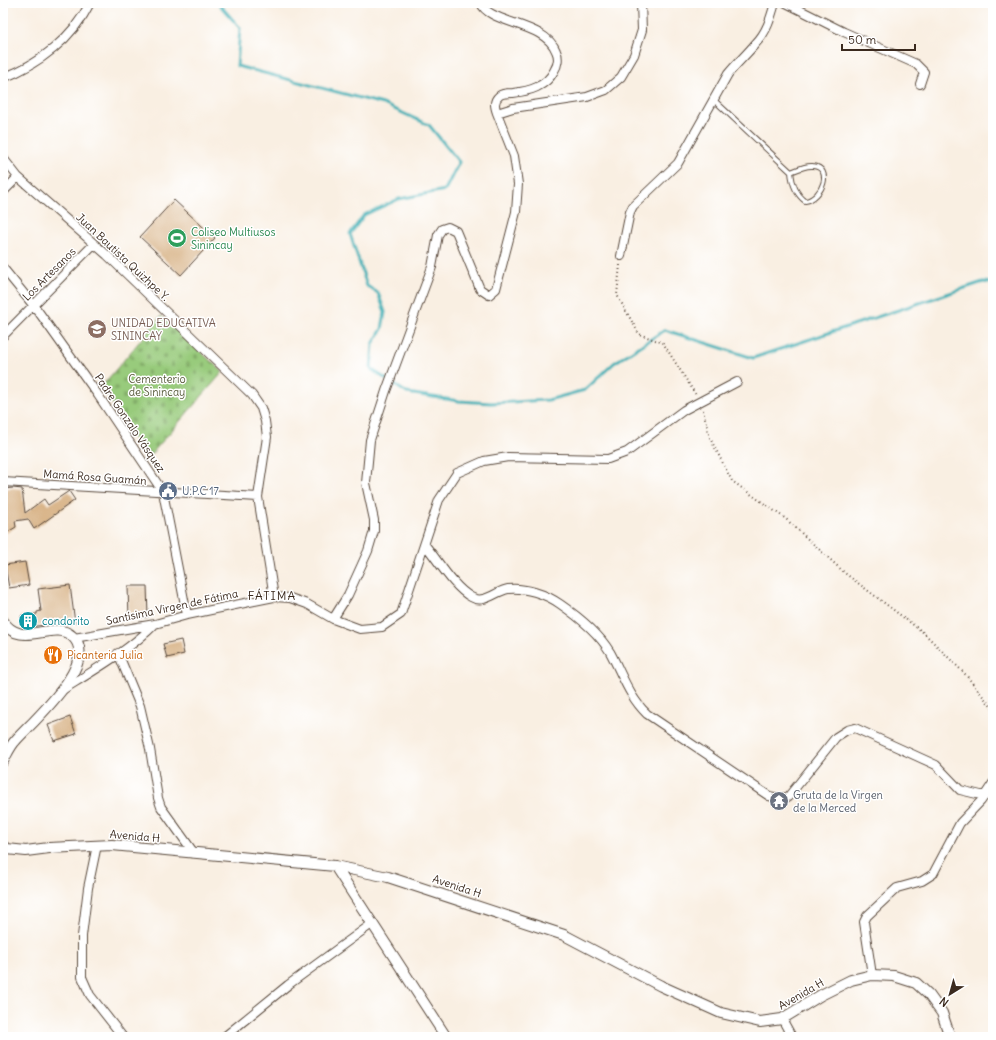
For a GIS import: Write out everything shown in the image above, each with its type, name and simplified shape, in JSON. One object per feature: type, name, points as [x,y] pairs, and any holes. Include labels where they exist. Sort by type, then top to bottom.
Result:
[{"type":"street","points":[[3,78],[25,68],[53,49],[80,21],[90,3]]},
{"type":"street","points":[[333,619],[348,595],[365,558],[374,531],[374,520],[366,483],[370,440],[386,391],[432,267],[438,235],[442,229],[448,227],[456,231],[480,289],[489,295],[496,290],[516,212],[518,184],[514,156],[494,104],[497,97],[502,94],[530,90],[540,86],[551,78],[556,68],[558,59],[552,44],[542,35],[530,28],[486,11],[481,3]]},
{"type":"street","points":[[497,113],[513,108],[587,97],[606,90],[621,77],[634,55],[642,30],[641,3]]},
{"type":"street","points":[[621,256],[630,212],[633,206],[678,163],[732,69],[757,43],[764,32],[775,3]]},
{"type":"street","points":[[786,3],[844,32],[916,64],[924,72],[920,84]]},
{"type":"street","name":"Juan Bautista Quizhpe Y.","points":[[3,158],[18,177],[107,255],[252,395],[261,408],[265,421],[267,438],[258,497],[274,597]]},
{"type":"street","points":[[3,192],[18,177]]},
{"type":"street","name":"Los Artesanos","points":[[3,336],[94,244]]},
{"type":"street","name":"Padre Gonzalo Vásquez","points":[[3,268],[33,305],[98,394],[163,492],[187,615]]},
{"type":"street","name":"Santísima Virgen de Fátima","points":[[74,638],[155,624],[187,615],[274,597],[290,598],[301,602],[333,619],[360,629],[382,627],[402,614],[439,500],[457,472],[484,461],[508,457],[608,459],[627,452],[684,410],[737,382]]},
{"type":"street","name":"Mamá Rosa Guamán","points":[[3,482],[258,497]]},
{"type":"street","points":[[424,545],[461,590],[472,598],[487,599],[506,589],[519,589],[536,593],[558,602],[585,622],[598,636],[610,652],[630,693],[637,704],[647,714],[769,796],[779,798],[788,797],[836,737],[847,730],[855,728],[936,765],[960,790],[985,796]]},
{"type":"street","points":[[3,620],[12,631],[20,634],[62,630],[74,638],[80,652],[78,665],[63,689],[14,741],[3,761]]},
{"type":"street","points":[[63,689],[147,633],[155,624]]},
{"type":"street","points":[[118,653],[140,706],[161,807],[194,853]]},
{"type":"street","points":[[872,975],[864,922],[867,916],[897,888],[922,881],[933,874],[960,823],[985,796],[993,783]]},
{"type":"street","points":[[97,845],[88,888],[82,936],[82,977],[90,995],[123,1037]]},
{"type":"street","name":"Avenida H","points":[[3,846],[6,849],[26,851],[97,845],[194,853],[335,866],[395,879],[564,935],[661,986],[721,1013],[760,1022],[782,1019],[821,995],[851,980],[872,975],[894,976],[916,983],[929,995],[942,1013],[950,1037]]},
{"type":"street","points":[[335,866],[446,1037]]},
{"type":"street","points":[[224,1037],[288,985],[373,923]]},
{"type":"street","points":[[782,1019],[792,1037]]},
{"type":"lane","points":[[714,100],[792,172],[793,182],[799,196],[805,201],[812,200],[818,195],[823,185],[824,177],[823,172],[819,168],[812,166],[792,172]]},
{"type":"path","points":[[621,256],[617,295],[639,334],[663,343],[700,401],[710,438],[732,481],[786,519],[846,574],[924,633],[966,674],[993,709]]},
{"type":"green space","name":"Cementerio de Sinincay","points":[[161,316],[223,372],[146,460],[102,386]]},
{"type":"building","name":"Coliseo Multiusos Sinincay","points":[[174,200],[215,238],[181,275],[140,237]]},
{"type":"building","points":[[3,489],[22,489],[25,513],[44,499],[48,505],[69,491],[75,500],[34,529],[28,519],[15,521],[16,527],[6,533]]},
{"type":"building","points":[[25,562],[29,585],[9,588],[5,565]]},
{"type":"building","points":[[70,585],[75,623],[23,627],[21,616],[37,614],[37,612],[41,611],[38,589]]},
{"type":"building","points":[[128,586],[147,586],[148,617],[129,618]]},
{"type":"building","points":[[181,640],[184,654],[167,658],[163,644]]},
{"type":"building","points":[[70,717],[76,734],[54,741],[48,725]]},
{"type":"waterway","points":[[218,3],[240,28],[237,66],[383,104],[429,125],[459,162],[445,190],[399,199],[364,215],[350,234],[367,286],[378,293],[385,312],[382,329],[373,344],[371,369],[407,393],[459,401],[491,403],[548,400],[585,390],[614,363],[665,330],[753,358],[983,282],[993,283]]},
{"type":"place","name":"Coliseo Multiusos Sinincay","points":[[177,238]]},
{"type":"place","name":"UNIDAD EDUCATIVA SININCAY","points":[[97,329]]},
{"type":"place","name":"U.P.C 17","points":[[168,491]]},
{"type":"place","name":"condorito","points":[[28,621]]},
{"type":"place","name":"Picanteria Julia","points":[[53,655]]},
{"type":"place","name":"Gruta de la Virgen de la Merced","points":[[779,801]]},
{"type":"district","name":"FÁTIMA","points":[[272,595]]}]
